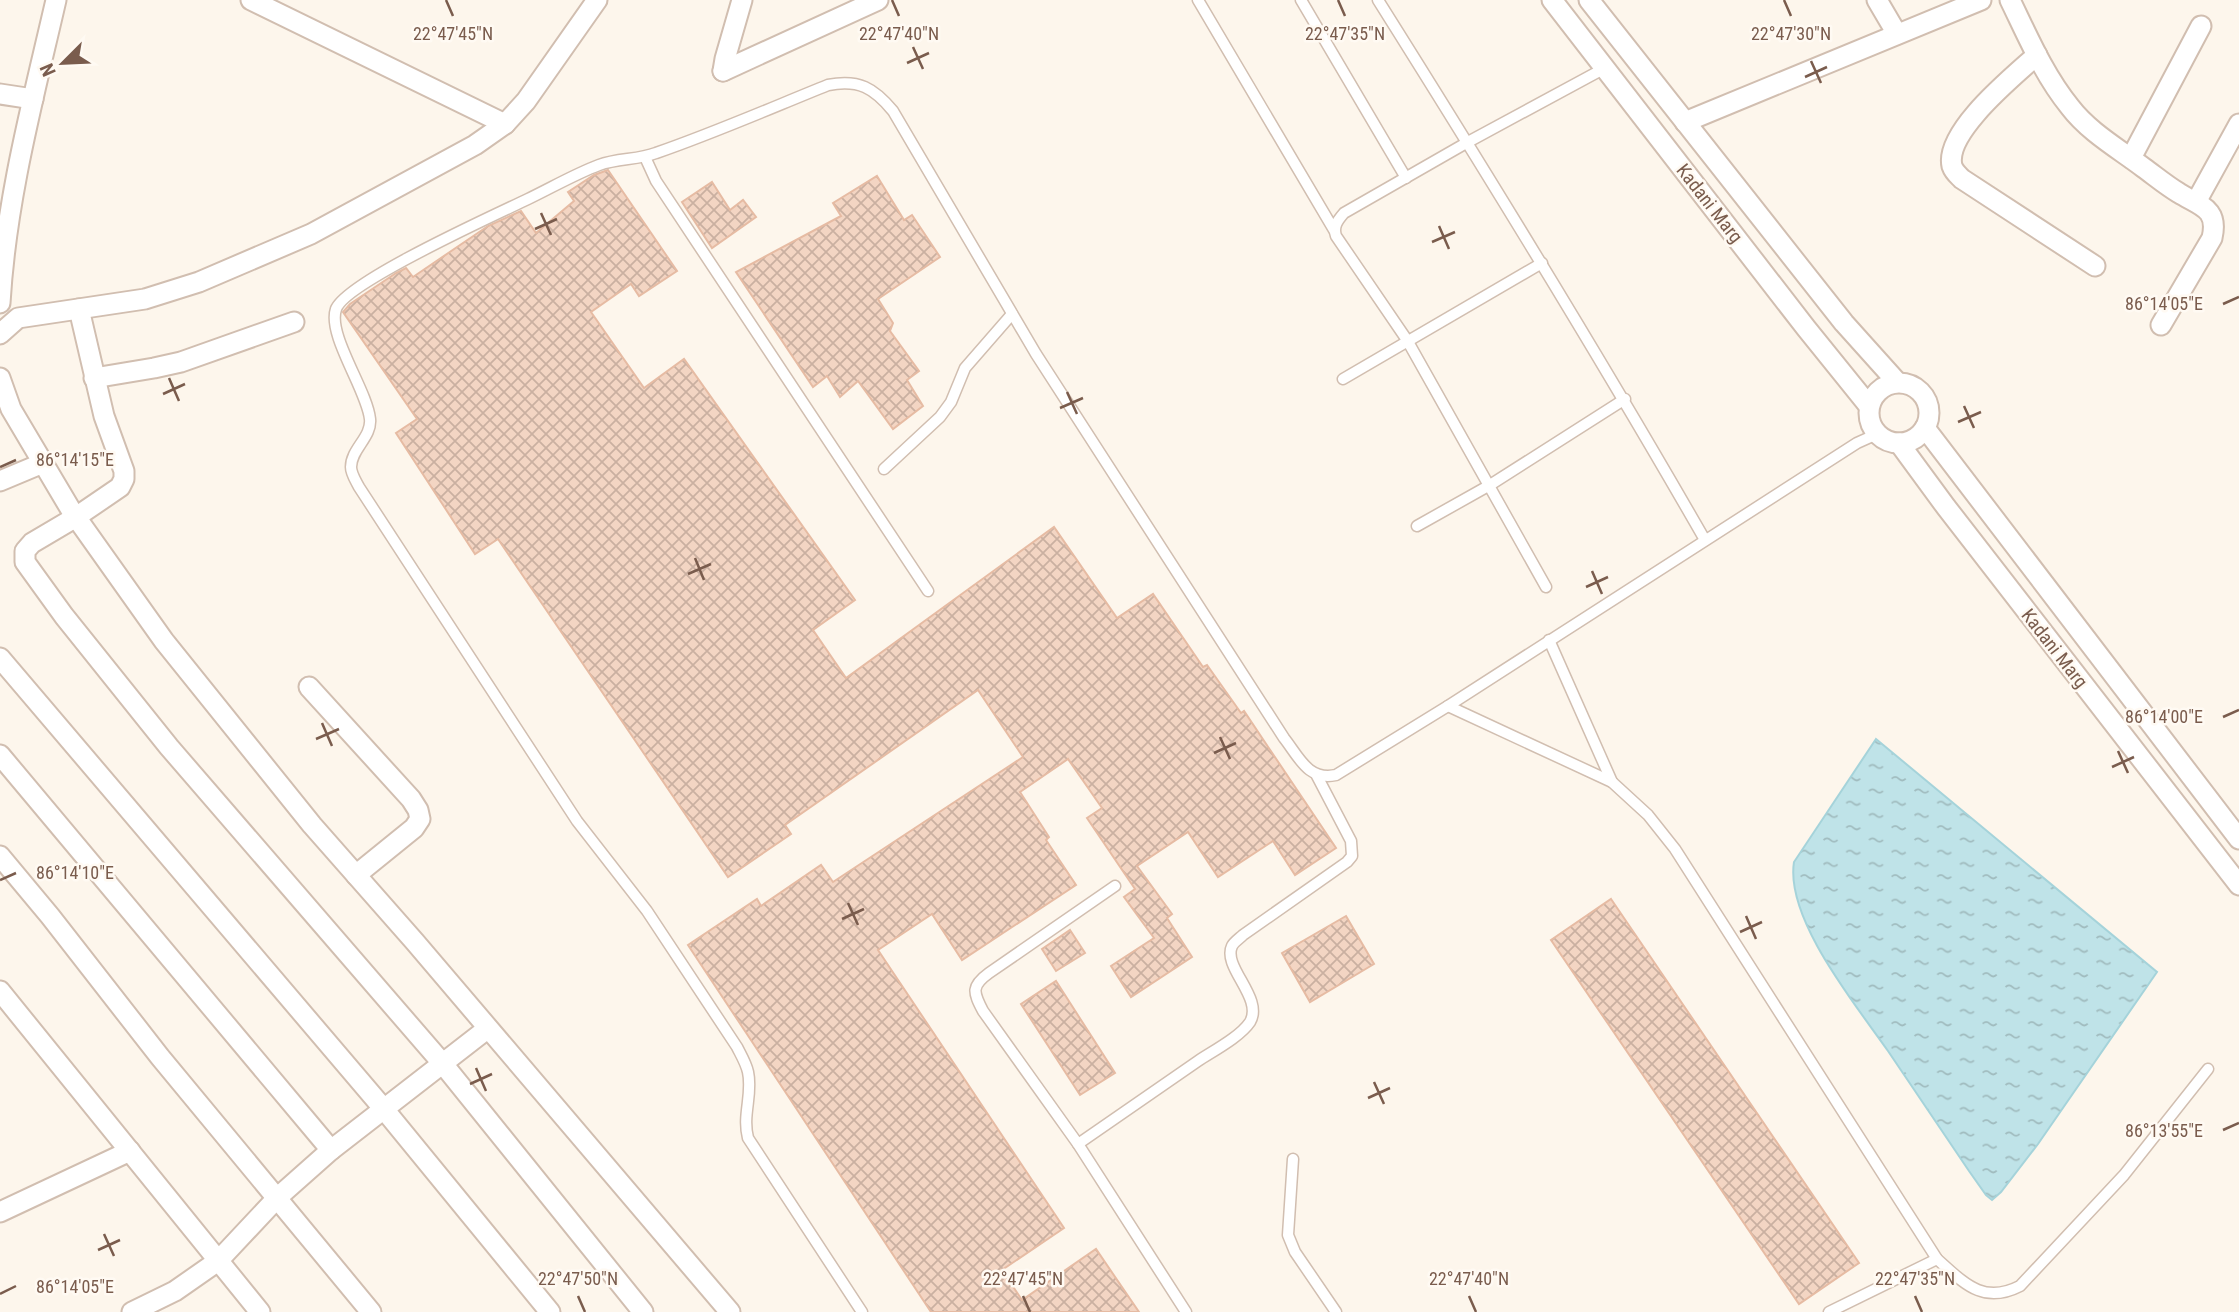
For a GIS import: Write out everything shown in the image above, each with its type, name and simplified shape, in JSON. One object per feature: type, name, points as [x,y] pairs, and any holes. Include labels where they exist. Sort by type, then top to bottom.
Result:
[{"type":"street","points":[[0,303],[1,268],[17,172],[56,0]]},
{"type":"street","points":[[251,0],[277,6],[505,124]]},
{"type":"street","points":[[0,334],[18,318],[145,299],[199,282],[299,239],[475,145],[505,124],[526,101],[597,0]]},
{"type":"street","points":[[742,0],[724,59],[723,71],[878,0]]},
{"type":"street","name":"Kadani Marg","points":[[1552,0],[1806,328],[1869,405]]},
{"type":"street","name":"Kadani Marg","points":[[1588,0],[1844,323],[1897,382]]},
{"type":"street","points":[[1877,0],[1897,34]]},
{"type":"street","points":[[1685,122],[1981,0]]},
{"type":"street","points":[[2010,0],[2047,75],[2070,108],[2088,126],[2179,193],[2203,206],[2212,216],[2215,226],[2212,238],[2161,325]]},
{"type":"street","points":[[2131,158],[2201,26]]},
{"type":"street","points":[[2037,55],[1985,103],[1966,126],[1957,141],[1951,163],[1962,180],[2095,265]]},
{"type":"street","points":[[0,94],[33,99]]},
{"type":"street","points":[[2196,202],[2239,124]]},
{"type":"street","points":[[79,309],[104,416],[124,471],[124,479],[120,487],[32,543],[25,551],[25,562],[169,747],[443,1064],[643,1312]]},
{"type":"street","points":[[94,378],[181,362],[294,322]]},
{"type":"street","points":[[0,379],[6,410],[76,517],[164,641],[312,825],[730,1312]]},
{"type":"street","points":[[1897,382],[1915,386],[1927,401],[1929,410],[1925,428],[1914,439],[1891,442],[1877,434],[1871,426],[1869,405],[1879,389],[1897,382]]},
{"type":"street","name":"Kadani Marg","points":[[1925,428],[2239,839]]},
{"type":"street","name":"Kadani Marg","points":[[1899,443],[2239,885]]},
{"type":"street","points":[[0,481],[43,463]]},
{"type":"street","points":[[0,658],[383,1108],[550,1312]]},
{"type":"street","points":[[309,687],[418,810],[420,819],[414,828],[356,875]]},
{"type":"street","points":[[0,755],[331,1150]]},
{"type":"street","points":[[0,856],[160,1057],[372,1312]]},
{"type":"street","points":[[0,991],[260,1312]]},
{"type":"street","points":[[132,1312],[175,1291],[218,1261],[278,1197],[331,1150],[487,1029]]},
{"type":"street","points":[[0,1212],[130,1151]]},
{"type":"lane","points":[[1198,0],[1336,236],[1407,340],[1546,587]]},
{"type":"lane","points":[[1301,0],[1406,178]]},
{"type":"lane","points":[[1378,0],[1542,262],[1705,540]]},
{"type":"lane","points":[[1334,230],[1343,213],[1605,68]]},
{"type":"lane","points":[[862,1312],[748,1138],[745,1126],[749,1075],[747,1065],[737,1047],[647,911],[578,821],[359,487],[351,468],[352,461],[368,432],[370,419],[367,405],[338,337],[335,316],[336,307],[342,299],[379,274],[435,244],[598,165],[620,159],[645,157],[828,85],[845,81],[865,87],[881,97],[893,111],[1036,354],[1284,738],[1309,770],[1325,778],[1336,775],[1448,706],[1857,443],[1877,434]]},
{"type":"lane","points":[[645,157],[656,181],[928,591]]},
{"type":"lane","points":[[1342,379],[1542,262]]},
{"type":"lane","points":[[884,469],[940,417],[951,402],[965,368],[1012,314]]},
{"type":"lane","points":[[1417,526],[1490,485],[1625,400]]},
{"type":"lane","points":[[1549,640],[1612,782]]},
{"type":"lane","points":[[1448,706],[1612,782],[1648,815],[1675,849],[1937,1259],[1979,1291],[1991,1295],[2007,1293],[2020,1286],[2124,1175],[2208,1069]]},
{"type":"lane","points":[[1078,1144],[1226,1042],[1251,1020],[1252,1003],[1230,954],[1231,947],[1243,935],[1352,856],[1351,841],[1317,776]]},
{"type":"lane","points":[[1115,886],[989,973],[977,982],[975,989],[983,1011],[1078,1144],[1186,1312]]},
{"type":"lane","points":[[1293,1159],[1288,1235],[1295,1252],[1336,1312]]},
{"type":"lane","points":[[1829,1312],[1937,1259]]},
{"type":"water","points":[[1876,739],[2157,972],[2038,1144],[1992,1200],[1969,1171],[1842,986],[1811,935],[1800,909],[1794,885],[1794,862]]},
{"type":"building","points":[[608,170],[677,271],[639,296],[631,284],[591,312],[644,388],[684,359],[855,600],[813,630],[846,678],[1054,527],[1117,618],[1153,594],[1203,667],[1207,665],[1241,713],[1244,711],[1336,848],[1295,875],[1273,841],[1218,877],[1188,832],[1137,866],[1172,914],[1167,918],[1192,957],[1131,997],[1111,966],[1154,938],[1124,897],[1135,889],[1087,818],[1102,808],[1068,759],[1020,792],[1049,837],[1046,840],[1076,885],[962,960],[932,914],[878,950],[1064,1228],[1002,1270],[1022,1300],[1096,1249],[1139,1312],[931,1312],[688,945],[757,899],[761,906],[821,865],[833,882],[1023,757],[978,690],[785,825],[791,834],[728,877],[498,539],[475,554],[396,433],[417,419],[343,312],[350,304],[396,273],[406,268],[413,277],[488,226],[521,211],[536,233],[574,201],[568,192],[594,175]]},
{"type":"building","points":[[877,176],[904,220],[912,215],[940,257],[878,299],[893,323],[890,331],[919,371],[907,380],[923,406],[893,429],[858,381],[840,397],[827,376],[813,387],[736,272],[841,216],[833,203]]},
{"type":"building","points":[[712,182],[730,210],[743,200],[756,217],[712,248],[682,202]]},
{"type":"building","points":[[1611,899],[1859,1263],[1799,1304],[1551,940]]},
{"type":"building","points":[[1346,916],[1374,964],[1310,1002],[1282,953]]},
{"type":"building","points":[[1070,930],[1085,953],[1056,971],[1042,949]]},
{"type":"building","points":[[1056,981],[1115,1073],[1080,1095],[1021,1004]]}]
